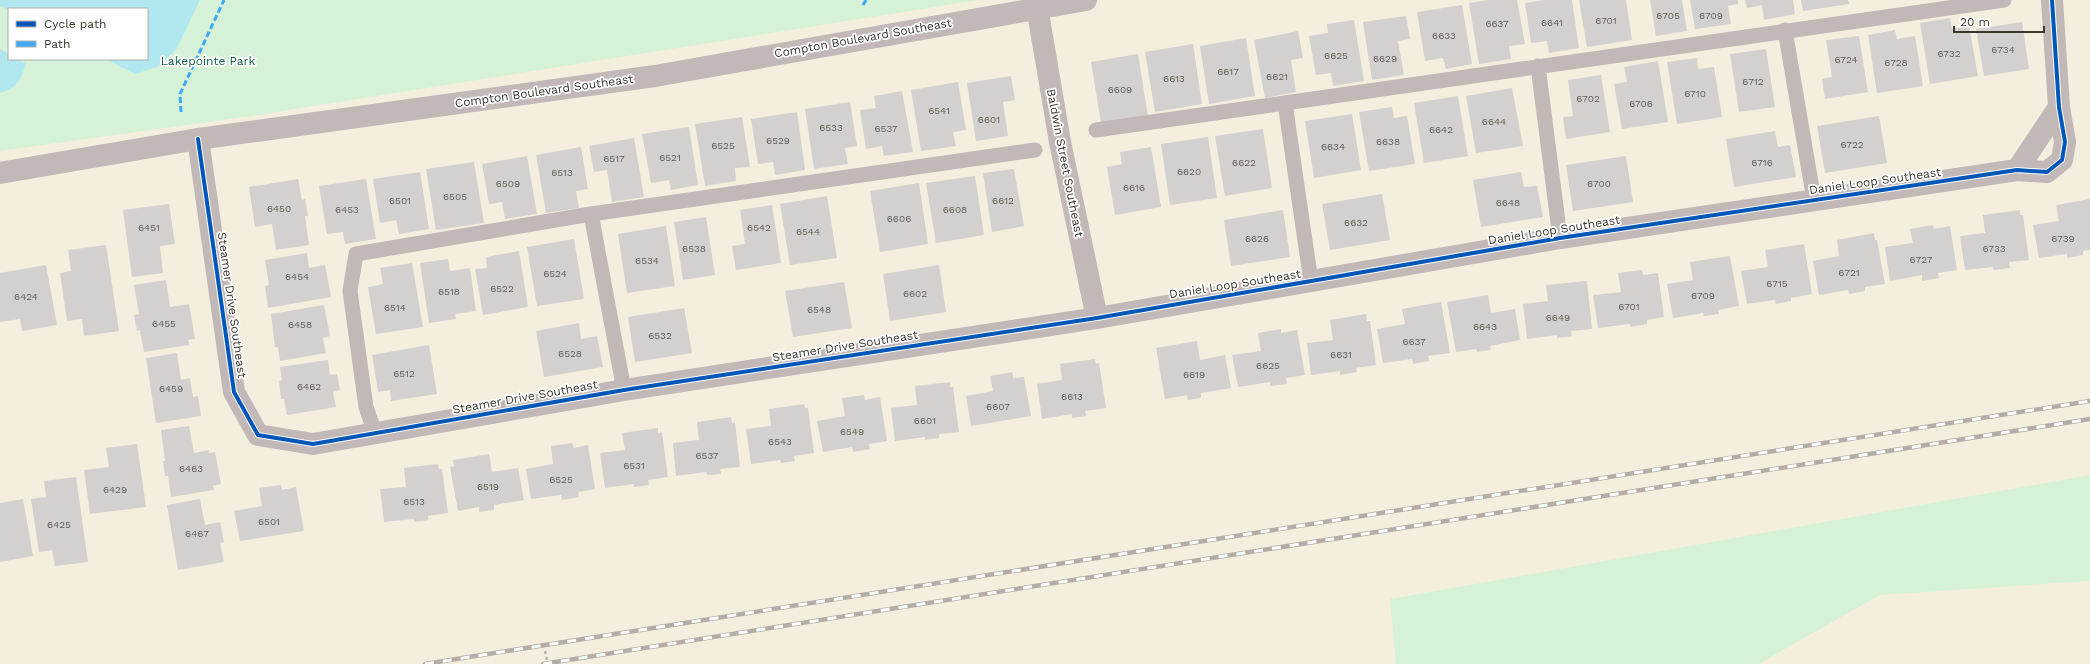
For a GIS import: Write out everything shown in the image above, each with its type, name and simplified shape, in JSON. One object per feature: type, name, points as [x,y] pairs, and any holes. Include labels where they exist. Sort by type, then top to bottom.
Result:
[{"type":"street","name":"Compton Boulevard Southeast","points":[[0,173],[198,139],[655,76],[1037,7],[1086,0]]},
{"type":"street","points":[[2017,170],[2059,107],[2052,0]]},
{"type":"street","name":"Baldwin Street Southeast","points":[[1037,7],[1060,142],[1096,318]]},
{"type":"street","name":"Daniel Loop Southeast","points":[[1096,318],[1560,238],[2017,170],[2047,172],[2062,160],[2065,142],[2059,107]]},
{"type":"street","name":"Steamer Drive Southeast","points":[[198,139],[234,392],[258,435],[313,444],[624,390],[1096,318]]},
{"type":"lane","points":[[1096,130],[1785,30],[2004,0]]},
{"type":"lane","points":[[1785,30],[1814,200]]},
{"type":"lane","points":[[1538,66],[1560,238]]},
{"type":"lane","points":[[1285,103],[1311,282]]},
{"type":"lane","points":[[375,433],[366,408],[350,291],[356,254],[591,214],[1035,150]]},
{"type":"lane","points":[[591,214],[624,390]]},
{"type":"path","points":[[545,652],[548,664]]},
{"type":"green space","name":"Lakepointe Park","points":[[0,0],[979,0],[251,116],[0,151]]},
{"type":"green space","points":[[2090,475],[2090,581],[1880,595],[1758,664],[1396,664],[1390,599]]},
{"type":"water","points":[[0,0],[200,0],[176,50],[157,67],[135,74],[108,60],[148,60],[148,8],[8,8],[8,10],[0,6]]},
{"type":"water","points":[[0,49],[8,53],[8,60],[19,60],[26,64],[18,83],[0,93]]},
{"type":"building","points":[[1488,0],[1517,0],[1525,44],[1509,46],[1511,59],[1479,64],[1469,3]]},
{"type":"building","points":[[1544,0],[1572,0],[1579,48],[1549,53],[1547,41],[1531,43],[1525,3]]},
{"type":"building","points":[[1579,0],[1626,0],[1632,40],[1587,47]]},
{"type":"building","points":[[1650,0],[1682,0],[1687,31],[1656,36]]},
{"type":"building","points":[[1690,0],[1738,0],[1738,4],[1728,6],[1731,24],[1695,29]]},
{"type":"building","points":[[1745,0],[1793,0],[1795,14],[1764,20],[1762,5],[1747,8]]},
{"type":"building","points":[[1801,0],[1848,0],[1849,4],[1803,11]]},
{"type":"building","points":[[1462,5],[1472,64],[1446,69],[1443,58],[1425,61],[1417,12]]},
{"type":"building","points":[[1406,16],[1410,39],[1398,41],[1404,75],[1372,80],[1363,22]]},
{"type":"building","points":[[1950,18],[1952,29],[1969,26],[1978,76],[1930,84],[1920,23]]},
{"type":"building","points":[[1354,20],[1364,81],[1333,86],[1331,73],[1316,75],[1309,36],[1328,33],[1327,24]]},
{"type":"building","points":[[2022,22],[2029,69],[1984,76],[1976,29]]},
{"type":"building","points":[[1895,30],[1897,39],[1915,36],[1923,86],[1877,93],[1868,35]]},
{"type":"building","points":[[1298,31],[1303,58],[1291,60],[1296,92],[1265,98],[1254,40]]},
{"type":"building","points":[[1859,36],[1868,92],[1825,99],[1822,79],[1832,77],[1826,40]]},
{"type":"building","points":[[1246,38],[1255,96],[1209,104],[1200,46]]},
{"type":"building","points":[[1193,44],[1202,104],[1155,112],[1145,52]]},
{"type":"building","points":[[1766,49],[1775,107],[1739,112],[1730,54]]},
{"type":"building","points":[[1138,54],[1148,116],[1101,123],[1091,62]]},
{"type":"building","points":[[1697,58],[1698,69],[1714,67],[1722,117],[1677,124],[1667,62]]},
{"type":"building","points":[[1658,61],[1668,122],[1622,129],[1614,84],[1627,82],[1624,67]]},
{"type":"building","points":[[1601,75],[1610,132],[1566,139],[1563,117],[1573,116],[1568,80]]},
{"type":"building","points":[[1011,76],[1015,100],[1003,102],[1008,136],[976,141],[967,83]]},
{"type":"building","points":[[958,82],[966,130],[953,132],[956,146],[921,151],[911,90]]},
{"type":"building","points":[[1512,88],[1523,146],[1476,153],[1466,96]]},
{"type":"building","points":[[902,91],[913,152],[884,156],[882,146],[866,149],[860,110],[876,108],[874,96]]},
{"type":"building","points":[[1458,96],[1468,156],[1424,163],[1414,103]]},
{"type":"building","points":[[850,102],[857,146],[845,148],[848,164],[814,169],[805,109]]},
{"type":"building","points":[[1392,107],[1394,118],[1407,116],[1415,164],[1369,171],[1359,112]]},
{"type":"building","points":[[797,112],[805,170],[775,175],[773,162],[758,164],[751,119]]},
{"type":"building","points":[[1352,114],[1361,170],[1314,178],[1305,121]]},
{"type":"building","points":[[1879,116],[1887,163],[1825,173],[1817,126]]},
{"type":"building","points":[[742,117],[750,167],[735,168],[736,181],[705,186],[695,124]]},
{"type":"building","points":[[689,127],[698,185],[671,190],[669,180],[651,183],[642,134]]},
{"type":"building","points":[[1263,129],[1272,188],[1225,196],[1215,136]]},
{"type":"building","points":[[1775,131],[1778,147],[1790,145],[1796,177],[1734,187],[1726,139]]},
{"type":"building","points":[[1208,137],[1217,198],[1170,205],[1161,144]]},
{"type":"building","points":[[634,138],[644,197],[612,202],[607,170],[594,172],[589,146]]},
{"type":"building","points":[[581,147],[588,189],[576,191],[579,208],[546,213],[536,155]]},
{"type":"building","points":[[1151,147],[1161,207],[1115,215],[1107,167],[1122,164],[1120,152]]},
{"type":"building","points":[[527,156],[537,214],[505,219],[502,202],[489,204],[482,164]]},
{"type":"building","points":[[1626,156],[1633,202],[1573,211],[1566,165]]},
{"type":"building","points":[[474,162],[484,223],[436,230],[426,169]]},
{"type":"building","points":[[1014,169],[1024,226],[992,232],[983,173]]},
{"type":"building","points":[[420,172],[429,229],[399,234],[396,220],[380,223],[373,179]]},
{"type":"building","points":[[1521,172],[1524,187],[1537,186],[1543,217],[1481,227],[1473,180]]},
{"type":"building","points":[[975,176],[984,235],[936,243],[926,183]]},
{"type":"building","points":[[298,179],[302,200],[305,199],[308,216],[305,216],[309,245],[276,250],[272,224],[255,227],[249,187]]},
{"type":"building","points":[[366,179],[376,239],[345,244],[343,232],[327,234],[319,186]]},
{"type":"building","points":[[919,183],[928,244],[880,252],[870,191]]},
{"type":"building","points":[[1382,194],[1390,240],[1330,250],[1322,204]]},
{"type":"building","points":[[827,196],[837,258],[790,265],[780,204]]},
{"type":"building","points":[[2090,199],[2090,250],[2083,251],[2083,255],[2067,258],[2067,254],[2039,258],[2033,225],[2059,221],[2056,205]]},
{"type":"building","points":[[169,204],[175,244],[160,246],[163,273],[132,277],[123,210]]},
{"type":"building","points":[[772,205],[781,263],[736,270],[732,246],[745,244],[740,210]]},
{"type":"building","points":[[1283,210],[1290,257],[1231,266],[1224,220]]},
{"type":"building","points":[[2020,210],[2020,215],[2023,215],[2029,260],[2009,262],[2010,268],[1994,270],[1993,267],[1965,270],[1960,236],[1985,233],[1983,215]]},
{"type":"building","points":[[706,217],[715,275],[683,280],[674,222]]},
{"type":"building","points":[[1933,225],[1934,229],[1950,226],[1957,270],[1938,273],[1939,278],[1922,281],[1922,275],[1890,281],[1885,247],[1913,243],[1910,229]]},
{"type":"building","points":[[666,226],[675,286],[627,293],[618,234]]},
{"type":"building","points":[[1874,233],[1875,240],[1877,240],[1885,284],[1865,287],[1865,291],[1849,294],[1848,290],[1819,295],[1813,261],[1839,256],[1837,240]]},
{"type":"building","points":[[574,239],[584,299],[537,306],[527,247]]},
{"type":"building","points":[[1804,244],[1812,294],[1791,298],[1791,301],[1776,304],[1775,300],[1747,304],[1741,271],[1768,267],[1765,250]]},
{"type":"building","points":[[106,245],[119,331],[84,336],[82,319],[67,321],[60,273],[71,271],[68,250]]},
{"type":"building","points":[[519,251],[528,307],[483,315],[475,269],[487,268],[486,257]]},
{"type":"building","points":[[307,253],[309,268],[325,265],[331,297],[268,308],[265,286],[269,285],[265,260]]},
{"type":"building","points":[[1730,256],[1739,306],[1718,310],[1719,314],[1704,316],[1703,313],[1673,318],[1667,284],[1693,280],[1690,262]]},
{"type":"building","points":[[448,259],[450,271],[470,268],[476,311],[455,314],[456,319],[429,323],[420,263]]},
{"type":"building","points":[[412,263],[423,327],[376,334],[368,287],[383,284],[380,268]]},
{"type":"building","points":[[46,265],[57,325],[22,331],[20,319],[0,322],[0,273]]},
{"type":"building","points":[[939,265],[946,312],[890,321],[883,274]]},
{"type":"building","points":[[1642,270],[1643,275],[1658,273],[1664,317],[1647,320],[1647,324],[1630,327],[1630,324],[1598,328],[1593,295],[1621,292],[1618,273]]},
{"type":"building","points":[[166,280],[170,307],[189,304],[195,339],[188,340],[189,345],[144,352],[140,330],[137,331],[134,315],[139,314],[134,285]]},
{"type":"building","points":[[1587,281],[1592,329],[1571,331],[1572,336],[1557,338],[1557,335],[1527,339],[1523,304],[1548,301],[1546,285]]},
{"type":"building","points":[[844,282],[852,328],[793,337],[785,291]]},
{"type":"building","points":[[1488,295],[1491,313],[1515,309],[1520,340],[1490,346],[1491,350],[1477,352],[1476,349],[1456,352],[1447,302]]},
{"type":"building","points":[[1441,302],[1450,353],[1428,356],[1429,361],[1413,364],[1412,359],[1383,363],[1377,329],[1405,324],[1402,309]]},
{"type":"building","points":[[324,305],[330,336],[323,338],[326,353],[280,361],[278,347],[275,347],[271,314]]},
{"type":"building","points":[[684,308],[692,353],[635,362],[628,317]]},
{"type":"building","points":[[1366,314],[1367,321],[1370,321],[1376,365],[1356,368],[1357,372],[1340,375],[1340,371],[1311,375],[1307,343],[1333,340],[1330,320]]},
{"type":"building","points":[[579,323],[581,339],[597,336],[603,367],[544,377],[536,331]]},
{"type":"building","points":[[1281,329],[1281,333],[1297,330],[1305,375],[1286,378],[1287,384],[1270,386],[1270,382],[1238,387],[1232,355],[1261,351],[1258,333]]},
{"type":"building","points":[[1197,341],[1200,360],[1225,355],[1231,388],[1201,393],[1201,398],[1188,400],[1187,395],[1165,399],[1156,348]]},
{"type":"building","points":[[429,345],[437,394],[391,401],[390,390],[378,392],[372,355]]},
{"type":"building","points":[[177,353],[181,380],[190,378],[193,397],[198,396],[201,416],[156,423],[146,358]]},
{"type":"building","points":[[1095,359],[1096,364],[1099,363],[1106,408],[1085,411],[1086,416],[1072,418],[1072,414],[1042,419],[1037,384],[1062,380],[1060,364]]},
{"type":"building","points":[[328,360],[330,375],[337,374],[340,390],[333,392],[336,407],[287,415],[284,399],[281,399],[279,381],[282,380],[280,367]]},
{"type":"building","points":[[1012,372],[1013,378],[1024,377],[1031,416],[971,426],[966,396],[993,391],[990,376]]},
{"type":"building","points":[[950,382],[950,387],[953,387],[959,432],[939,434],[939,438],[925,440],[925,437],[895,441],[891,408],[917,405],[915,386]]},
{"type":"building","points":[[864,395],[865,400],[880,397],[887,441],[869,444],[870,449],[853,452],[852,447],[823,452],[817,421],[845,416],[842,398]]},
{"type":"building","points":[[804,404],[805,408],[808,408],[814,453],[794,456],[795,461],[781,463],[780,460],[751,464],[746,429],[771,426],[769,409]]},
{"type":"building","points":[[731,417],[732,423],[735,422],[740,467],[720,469],[721,474],[707,475],[706,472],[676,476],[673,443],[699,440],[697,422]]},
{"type":"building","points":[[189,426],[194,453],[209,450],[209,453],[215,452],[221,484],[213,486],[214,490],[171,497],[168,476],[165,476],[163,461],[165,461],[161,430]]},
{"type":"building","points":[[658,428],[658,433],[662,432],[668,477],[648,480],[649,485],[634,487],[634,484],[605,488],[600,453],[625,450],[622,433]]},
{"type":"building","points":[[572,443],[574,448],[588,445],[595,489],[578,492],[579,497],[562,500],[561,495],[531,499],[526,469],[553,464],[551,446]]},
{"type":"building","points":[[137,444],[146,507],[90,514],[84,470],[109,467],[106,448]]},
{"type":"building","points":[[489,454],[492,472],[518,468],[524,500],[494,505],[494,510],[479,512],[479,507],[458,511],[450,467],[454,466],[453,460]]},
{"type":"building","points":[[438,464],[439,469],[442,469],[448,513],[428,516],[428,520],[414,522],[414,519],[384,522],[380,489],[406,487],[404,468]]},
{"type":"building","points":[[76,477],[88,562],[55,566],[52,550],[39,552],[31,499],[46,497],[44,481]]},
{"type":"building","points":[[281,485],[282,490],[296,487],[304,531],[240,541],[234,511],[262,506],[259,488]]},
{"type":"building","points":[[23,499],[33,556],[0,562],[0,503]]},
{"type":"building","points":[[200,499],[205,525],[220,522],[224,542],[220,543],[224,562],[178,570],[167,505]]},
{"type":"railway","points":[[425,664],[2090,401]]},
{"type":"railway","points":[[543,664],[2090,419]]},
{"type":"marked path","points":[[181,112],[180,94],[224,0]]},
{"type":"marked path","points":[[863,5],[866,0]]},
{"type":"cycle path","points":[[198,139],[234,392],[258,435],[313,444],[624,390],[1097,318],[1560,238],[2017,170],[2047,172],[2062,160],[2065,142],[2059,107],[2052,0]]}]
